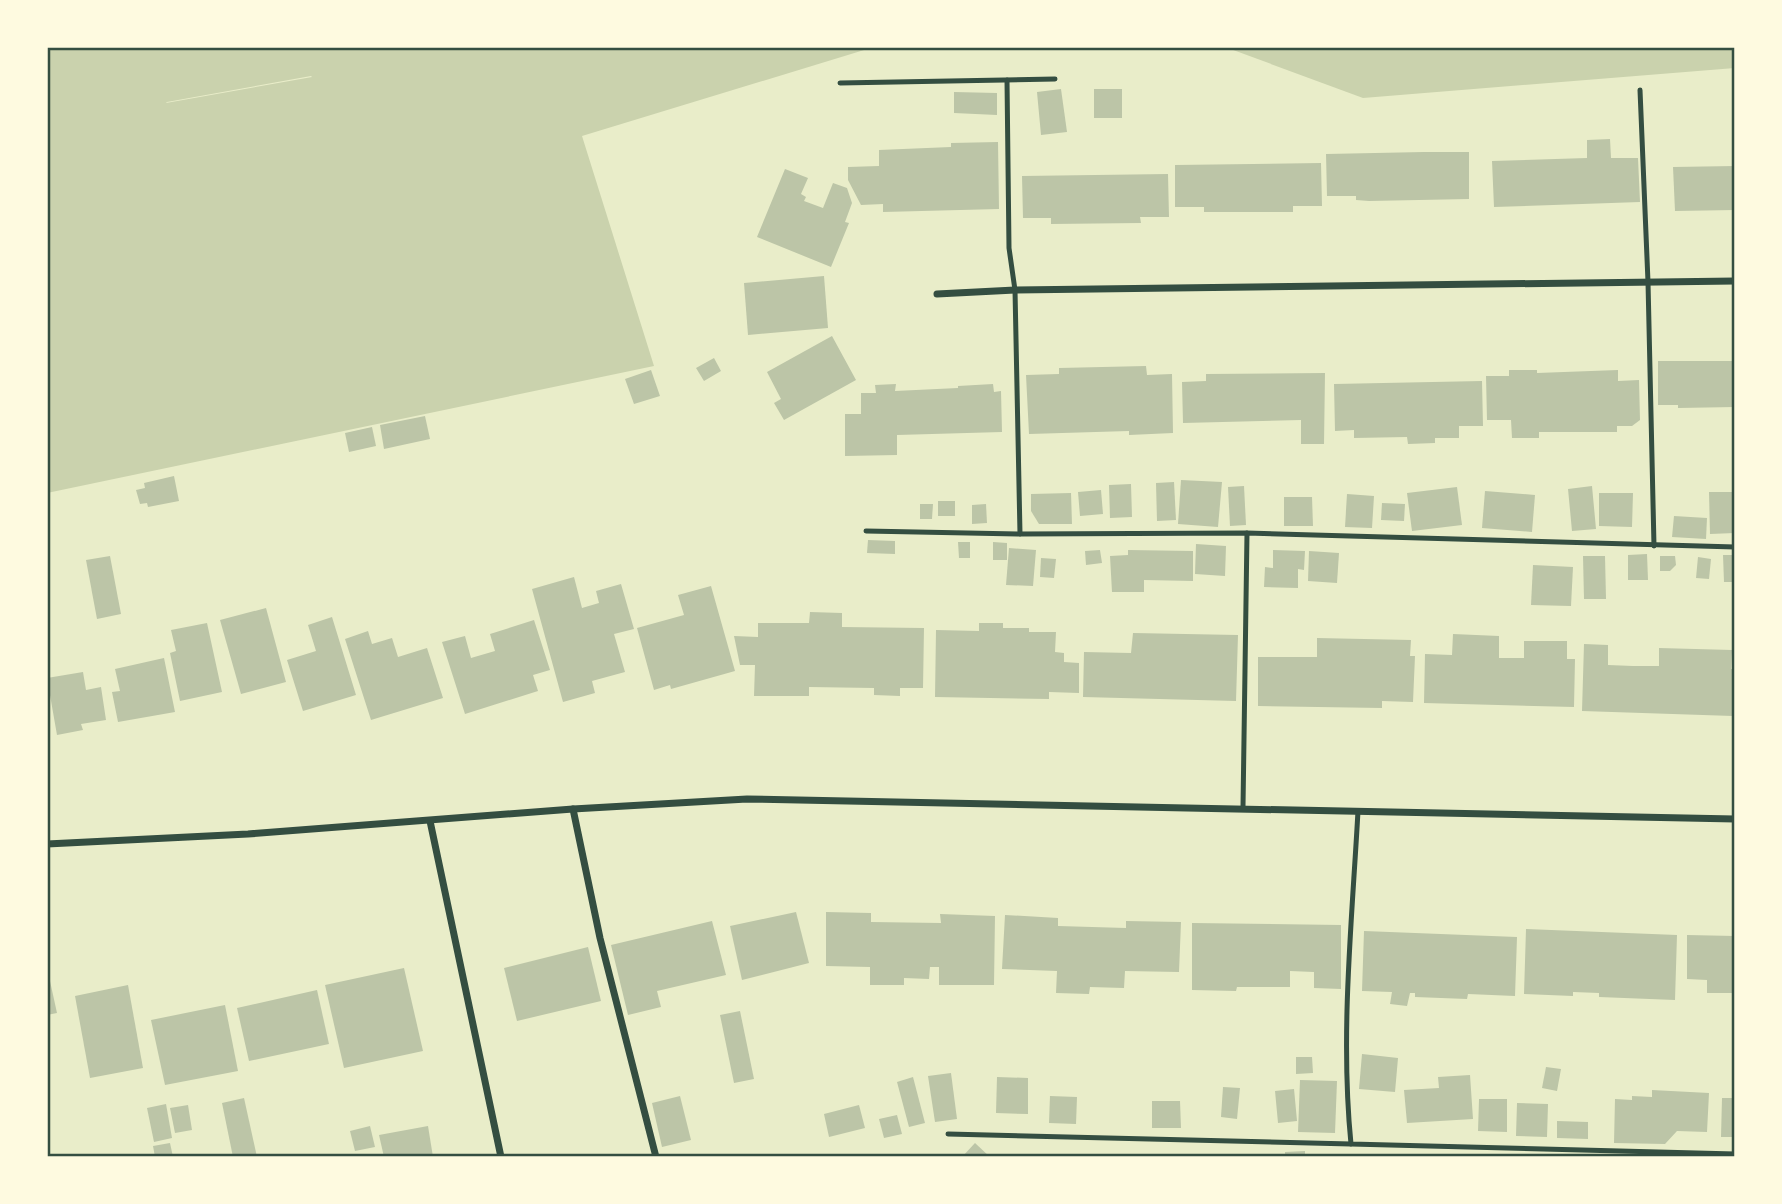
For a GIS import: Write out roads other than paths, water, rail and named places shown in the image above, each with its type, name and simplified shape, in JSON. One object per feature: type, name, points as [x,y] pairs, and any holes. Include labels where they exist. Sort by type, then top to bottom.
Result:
[{"type":"street","points":[[937,294],[1015,290],[1735,281]]},
{"type":"street","points":[[47,844],[248,834],[573,808],[747,799],[1735,819]]},
{"type":"street","points":[[573,808],[600,938],[656,1157]]},
{"type":"street","points":[[430,821],[501,1157]]},
{"type":"lane","points":[[840,83],[1055,79]]},
{"type":"lane","points":[[1007,80],[1009,248],[1015,290],[1020,534]]},
{"type":"lane","points":[[1640,90],[1648,282],[1654,546]]},
{"type":"lane","points":[[866,531],[1020,534],[1247,533],[1735,547]]},
{"type":"lane","points":[[1243,807],[1247,533]]},
{"type":"lane","points":[[1351,1144],[1346,1048],[1358,810]]},
{"type":"lane","points":[[948,1134],[1735,1154]]}]
